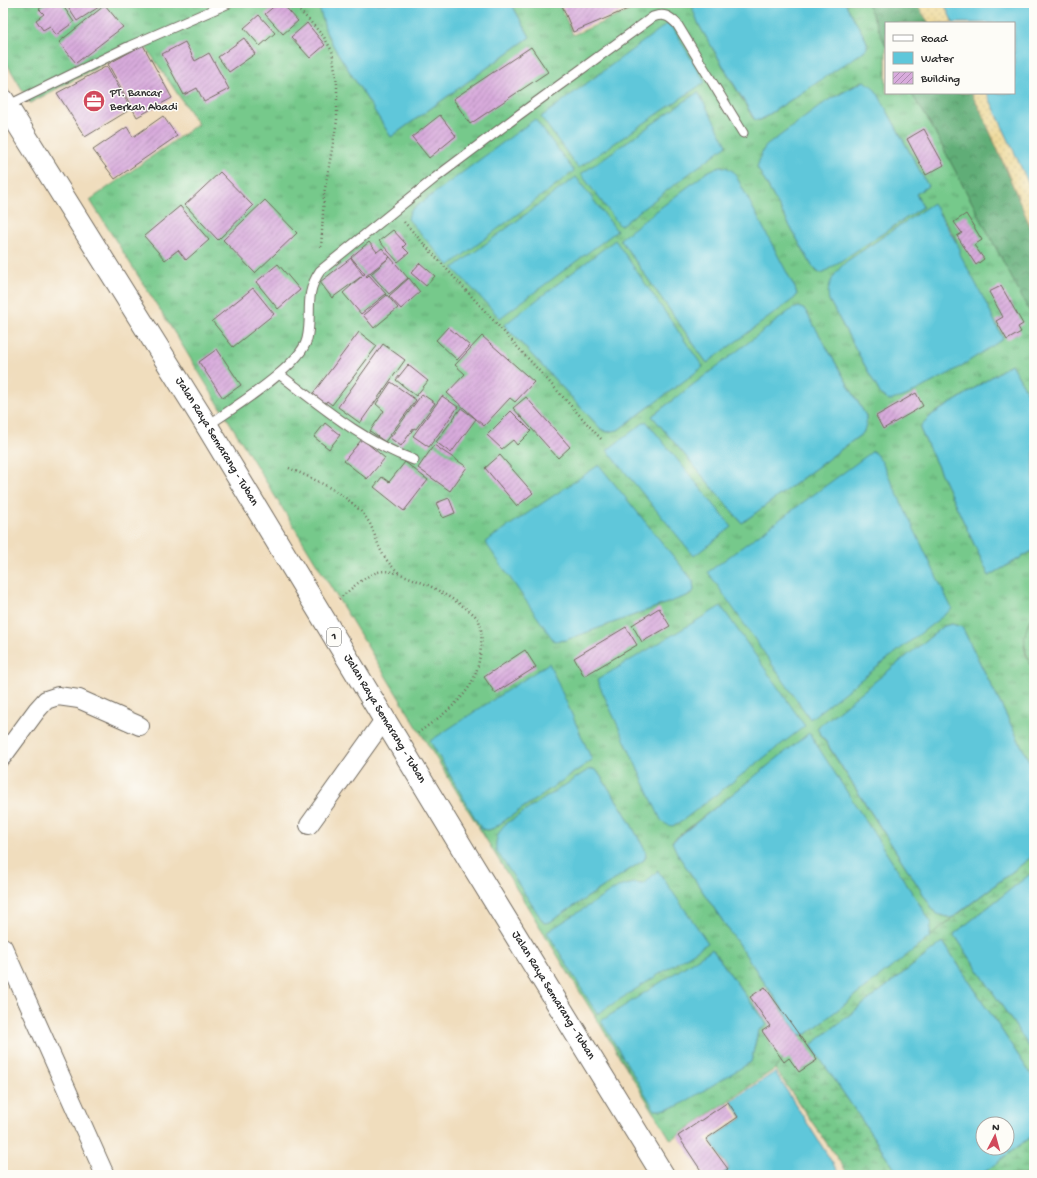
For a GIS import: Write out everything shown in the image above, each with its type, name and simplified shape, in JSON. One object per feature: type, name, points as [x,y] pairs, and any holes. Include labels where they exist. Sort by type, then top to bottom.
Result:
[{"type":"highway","name":"Jalan Raya Semarang - Tuban","points":[[5,103],[206,426],[663,1175]]},
{"type":"street","points":[[3,756],[46,700],[58,696],[78,699],[140,726]]},
{"type":"street","points":[[309,825],[384,720]]},
{"type":"street","points":[[3,947],[105,1175]]},
{"type":"lane","points":[[5,103],[130,46],[230,3]]},
{"type":"lane","points":[[206,426],[279,374],[299,355],[307,340],[312,285],[320,271],[435,178],[653,17],[659,14],[671,18],[677,24],[743,133]]},
{"type":"lane","points":[[279,374],[340,420],[395,453],[414,460]]},
{"type":"path","points":[[291,3],[324,37],[332,51],[337,84],[337,121],[324,194],[320,271]]},
{"type":"path","points":[[394,212],[602,440]]},
{"type":"path","points":[[289,468],[333,489],[362,513],[374,533],[383,555],[388,563],[400,574]]},
{"type":"path","points":[[320,614],[371,574],[380,571],[400,574],[433,588],[478,618],[481,626],[482,637],[479,664],[475,677],[465,693],[439,717],[400,746]]},
{"type":"green space","points":[[3,3],[318,3],[326,32],[334,47],[391,137],[530,37],[511,3],[559,3],[573,35],[648,3],[694,3],[693,7],[699,25],[753,118],[755,120],[761,120],[865,50],[867,43],[865,38],[845,3],[867,3],[885,44],[885,94],[912,94],[929,121],[1034,320],[1034,404],[1011,364],[956,401],[932,414],[923,423],[920,429],[989,576],[1034,550],[1034,612],[1028,623],[1024,646],[1026,655],[1034,671],[1034,771],[962,627],[952,624],[944,626],[817,729],[936,914],[952,918],[930,937],[931,922],[809,734],[672,841],[678,855],[800,1035],[775,1069],[671,1140],[179,340],[90,200],[198,124],[143,43],[30,103],[3,57]],"holes":[[[862,81],[872,86],[878,94],[928,186],[916,194],[923,207],[822,273],[817,272],[812,266],[757,167],[827,101]],[[933,204],[953,235],[958,248],[959,254],[884,398],[829,300],[840,268],[847,261]],[[620,239],[795,288],[797,294],[707,363]],[[796,308],[805,310],[866,416],[866,426],[863,433],[742,523],[652,416]],[[504,325],[702,367],[618,430],[607,432],[601,429]],[[693,581],[694,590],[660,606],[562,641]],[[430,741],[592,760],[494,828],[488,830],[481,828]],[[593,769],[597,771],[623,810],[645,850],[646,856],[644,860],[550,922],[544,923]],[[634,883],[643,884],[597,1014]],[[712,949],[767,1025],[758,1031],[751,1062],[669,1109],[655,1110]]]},
{"type":"green space","points":[[867,3],[916,3],[928,22],[885,22],[885,44]]},
{"type":"green space","points":[[912,94],[972,94],[982,113],[1034,235],[1034,320],[929,121]]},
{"type":"green space","points":[[1034,612],[1034,671],[1025,648],[1025,635]]},
{"type":"green space","points":[[1034,855],[1034,871],[954,934],[1034,1054],[1034,1079],[943,942],[811,1045],[899,1175],[849,1175],[775,1069],[800,1035],[807,1034]]},
{"type":"green space","points":[[1034,1134],[1034,1175],[981,1175],[1006,1156],[1015,1156],[1015,1149]]},
{"type":"sand","points":[[916,3],[944,3],[953,22],[928,22]]},
{"type":"sand","points":[[972,94],[987,94],[1034,195],[1034,235],[982,113]]},
{"type":"water","points":[[318,3],[511,3],[530,37],[391,137],[334,47],[326,32]]},
{"type":"water","points":[[694,3],[845,3],[865,38],[867,48],[765,117],[760,120],[755,120],[699,25],[693,10]]},
{"type":"water","points":[[944,3],[1034,3],[1034,195],[987,94],[1015,94],[1015,22],[953,22]]},
{"type":"water","points":[[667,24],[673,28],[705,82],[578,168],[541,117]]},
{"type":"water","points":[[864,81],[872,86],[878,94],[928,186],[916,194],[923,207],[824,272],[819,273],[812,266],[757,167],[766,146],[827,101]]},
{"type":"water","points":[[698,92],[727,145],[620,226],[581,174]]},
{"type":"water","points":[[535,119],[574,171],[449,266],[408,219],[410,211]]},
{"type":"water","points":[[720,166],[728,168],[734,172],[797,294],[795,298],[707,363],[620,239],[707,172]]},
{"type":"water","points":[[576,177],[617,231],[500,318],[453,268]]},
{"type":"water","points":[[933,203],[960,249],[960,254],[1003,339],[952,372],[906,396],[888,400],[881,395],[829,300],[828,294],[830,284],[835,274],[847,261]]},
{"type":"water","points":[[615,240],[703,367],[618,430],[607,432],[601,429],[504,325]]},
{"type":"water","points":[[799,307],[805,310],[866,416],[866,426],[863,433],[742,523],[652,416],[792,309]]},
{"type":"water","points":[[1011,364],[1034,404],[1034,550],[989,576],[920,429],[922,424],[933,414]]},
{"type":"water","points":[[646,421],[732,527],[694,556],[607,450]]},
{"type":"water","points":[[873,451],[882,462],[952,609],[810,719],[708,572]]},
{"type":"water","points":[[599,465],[690,577],[693,581],[694,590],[692,594],[566,640],[554,641],[485,542]]},
{"type":"water","points":[[721,606],[805,726],[678,824],[673,826],[661,820],[597,680]]},
{"type":"water","points":[[952,624],[962,627],[1034,771],[1034,855],[952,918],[936,914],[817,728],[944,626]]},
{"type":"water","points":[[549,663],[592,760],[494,828],[488,830],[483,829],[430,741]]},
{"type":"water","points":[[809,733],[931,922],[930,937],[807,1034],[800,1035],[678,855],[672,842]]},
{"type":"water","points":[[593,769],[597,771],[623,810],[645,850],[646,856],[644,860],[550,922],[544,923],[496,850],[497,837],[504,825],[588,770]]},
{"type":"water","points":[[658,871],[708,943],[597,1014],[547,932],[618,887],[634,883],[643,884]]},
{"type":"water","points":[[1034,871],[1034,1054],[954,934]]},
{"type":"water","points":[[943,942],[1034,1079],[1034,1134],[1015,1149],[1015,1116],[975,1116],[975,1156],[1006,1156],[981,1175],[899,1175],[811,1045]]},
{"type":"water","points":[[712,949],[767,1025],[758,1031],[751,1062],[678,1106],[655,1110],[601,1021]]},
{"type":"water","points":[[775,1072],[840,1175],[720,1175],[729,1169],[710,1140],[742,1118],[731,1101]]},
{"type":"building","points":[[48,3],[61,3],[74,22],[56,35],[50,26],[43,30],[36,20],[44,14],[39,9]]},
{"type":"building","points":[[65,3],[101,3],[102,5],[77,21]]},
{"type":"building","points":[[278,3],[282,3],[298,21],[283,34],[265,14]]},
{"type":"building","points":[[561,3],[642,3],[573,32]]},
{"type":"building","points":[[105,5],[123,27],[76,63],[59,42]]},
{"type":"building","points":[[259,15],[275,33],[260,46],[244,28]]},
{"type":"building","points":[[307,23],[325,45],[310,58],[291,37]]},
{"type":"building","points":[[244,38],[255,54],[229,72],[218,57]]},
{"type":"building","points":[[185,42],[195,61],[209,53],[229,89],[204,102],[197,88],[184,95],[162,54]]},
{"type":"building","points":[[143,45],[172,98],[137,117],[108,64]]},
{"type":"building","points":[[531,47],[548,72],[470,124],[453,99]]},
{"type":"building","name":"PT. Bancar Berkah Abadi","points":[[107,66],[131,109],[85,137],[57,93]]},
{"type":"building","points":[[440,115],[456,136],[429,158],[412,137]]},
{"type":"building","points":[[163,116],[177,136],[115,179],[93,150],[127,127],[133,137]]},
{"type":"building","points":[[924,129],[944,165],[926,175],[907,139]]},
{"type":"building","points":[[220,172],[253,206],[218,240],[185,205]]},
{"type":"building","points":[[265,200],[297,233],[255,273],[223,240]]},
{"type":"building","points":[[180,206],[209,240],[186,260],[178,250],[165,260],[144,236]]},
{"type":"building","points":[[966,214],[982,240],[974,245],[984,259],[976,265],[957,236],[962,233],[954,222]]},
{"type":"building","points":[[393,230],[406,244],[403,247],[409,253],[398,262],[379,241]]},
{"type":"building","points":[[369,242],[377,252],[382,248],[390,257],[366,276],[367,277],[369,275],[386,294],[361,314],[343,293],[362,276],[332,298],[320,282],[351,258],[363,275],[365,274],[351,257]]},
{"type":"building","points":[[390,257],[408,278],[389,294],[371,274]]},
{"type":"building","points":[[420,263],[435,276],[426,286],[411,273]]},
{"type":"building","points":[[278,264],[300,290],[278,309],[256,282]]},
{"type":"building","points":[[409,278],[420,292],[401,309],[389,296]]},
{"type":"building","points":[[1001,286],[1023,324],[1018,327],[1021,332],[1007,340],[996,321],[1003,317],[989,292]]},
{"type":"building","points":[[253,288],[274,314],[233,347],[212,321]]},
{"type":"building","points":[[387,295],[398,308],[374,328],[363,315]]},
{"type":"building","points":[[448,327],[470,346],[457,360],[436,340]]},
{"type":"building","points":[[359,332],[377,346],[332,405],[327,401],[324,405],[311,396]]},
{"type":"building","points":[[482,336],[534,382],[515,402],[510,398],[484,426],[447,393],[465,374],[455,365]]},
{"type":"building","points":[[383,344],[405,360],[360,423],[338,407]]},
{"type":"building","points":[[217,349],[241,385],[223,398],[199,362]]},
{"type":"building","points":[[408,365],[428,381],[416,396],[396,380]]},
{"type":"building","points":[[391,382],[416,400],[385,442],[370,431],[384,411],[376,404]]},
{"type":"building","points":[[916,393],[923,406],[883,429],[876,416]]},
{"type":"building","points":[[422,394],[435,403],[416,429],[414,428],[401,446],[390,438]]},
{"type":"building","points":[[442,396],[458,407],[429,447],[413,436]]},
{"type":"building","points":[[526,397],[570,447],[558,458],[513,408]]},
{"type":"building","points":[[461,408],[476,419],[451,453],[436,442]]},
{"type":"building","points":[[511,411],[531,431],[517,445],[513,440],[502,449],[487,435]]},
{"type":"building","points":[[325,423],[340,435],[329,449],[314,437]]},
{"type":"building","points":[[362,439],[385,458],[367,479],[344,461]]},
{"type":"building","points":[[434,445],[467,467],[450,491],[418,468]]},
{"type":"building","points":[[500,455],[533,493],[517,506],[485,468]]},
{"type":"building","points":[[405,462],[428,480],[404,511],[374,487],[382,477],[389,482]]},
{"type":"building","points":[[449,498],[455,513],[443,518],[436,503]]},
{"type":"building","points":[[659,608],[670,626],[642,642],[632,625]]},
{"type":"building","points":[[626,627],[637,645],[584,676],[574,658]]},
{"type":"building","points":[[525,650],[536,667],[495,693],[484,677]]},
{"type":"building","points":[[765,987],[817,1060],[799,1072],[789,1058],[784,1062],[762,1031],[770,1026],[750,997]]},
{"type":"building","points":[[728,1102],[738,1117],[706,1139],[728,1169],[719,1175],[704,1175],[678,1136]]},
{"type":"place","name":"PT. Bancar Berkah Abadi","points":[[94,101]]}]
